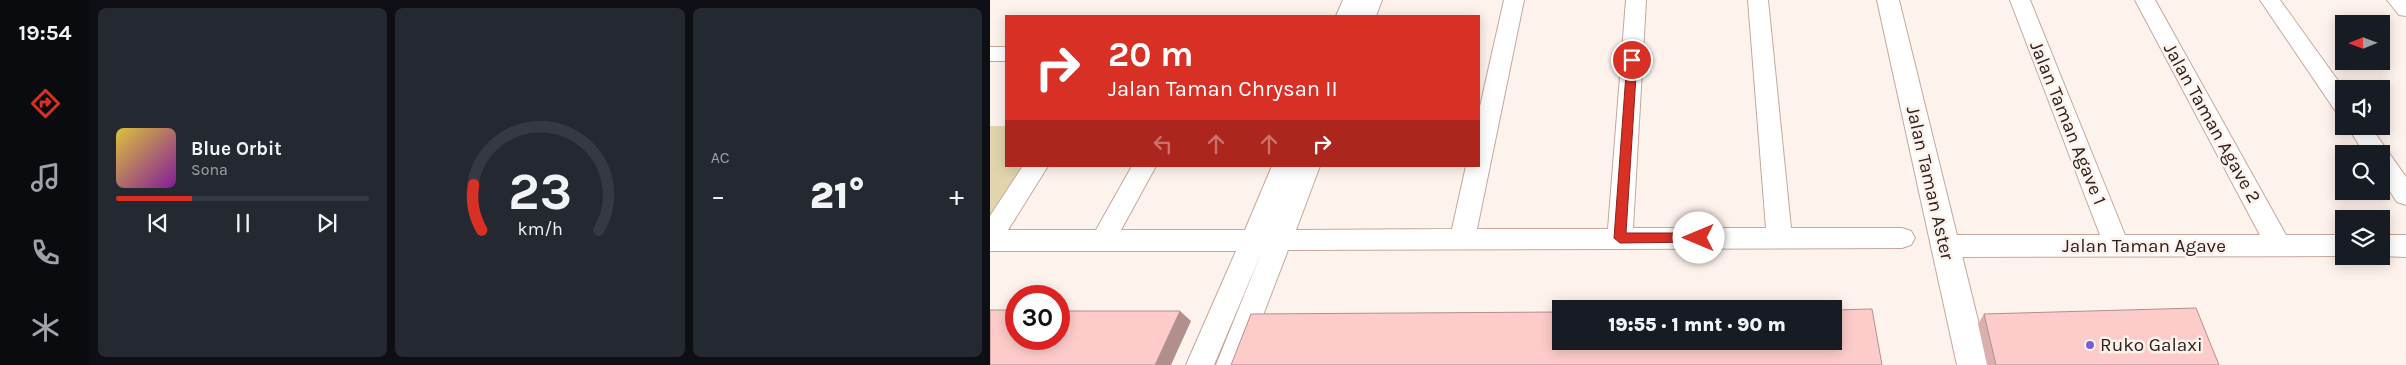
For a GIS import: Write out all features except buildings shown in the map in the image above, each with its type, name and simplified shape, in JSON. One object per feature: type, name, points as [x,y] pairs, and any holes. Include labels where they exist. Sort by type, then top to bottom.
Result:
[{"type":"main road","name":"Jalan Taman Aster","points":[[1888,0],[1973,365]]},
{"type":"street","points":[[1346,15],[1353,0]]},
{"type":"street","points":[[1366,15],[1372,0]]},
{"type":"street","points":[[1480,156],[1514,0]]},
{"type":"street","points":[[1620,238],[1636,0]]},
{"type":"street","points":[[1758,0],[1778,238]]},
{"type":"street","name":"Jalan Taman Agave 1","points":[[2020,0],[2117,246]]},
{"type":"street","name":"Jalan Taman Agave 2","points":[[2145,0],[2279,246]]},
{"type":"street","points":[[2270,0],[2335,93]]},
{"type":"street","points":[[2397,0],[2406,10]]},
{"type":"street","points":[[990,54],[1005,54]]},
{"type":"street","points":[[990,239],[1035,167]]},
{"type":"street","points":[[1103,240],[1143,167]]},
{"type":"street","points":[[1200,365],[1284,167]]},
{"type":"street","points":[[1230,365],[1308,167]]},
{"type":"street","points":[[1462,239],[1478,167]]},
{"type":"street","points":[[2390,173],[2406,196]]},
{"type":"street","points":[[990,239],[1902,238]]},
{"type":"street","name":"Jalan Taman Agave","points":[[1945,246],[2335,246]]},
{"type":"street","points":[[2390,246],[2406,246]]},
{"type":"shaded area","points":[[990,126],[1005,126],[1005,167],[1021,167],[990,215]]},
{"type":"place","name":"Ruko Galaxi","points":[[2090,345]]},
{"type":"route","points":[[1632,60],[1620,238],[1699,238]]}]
